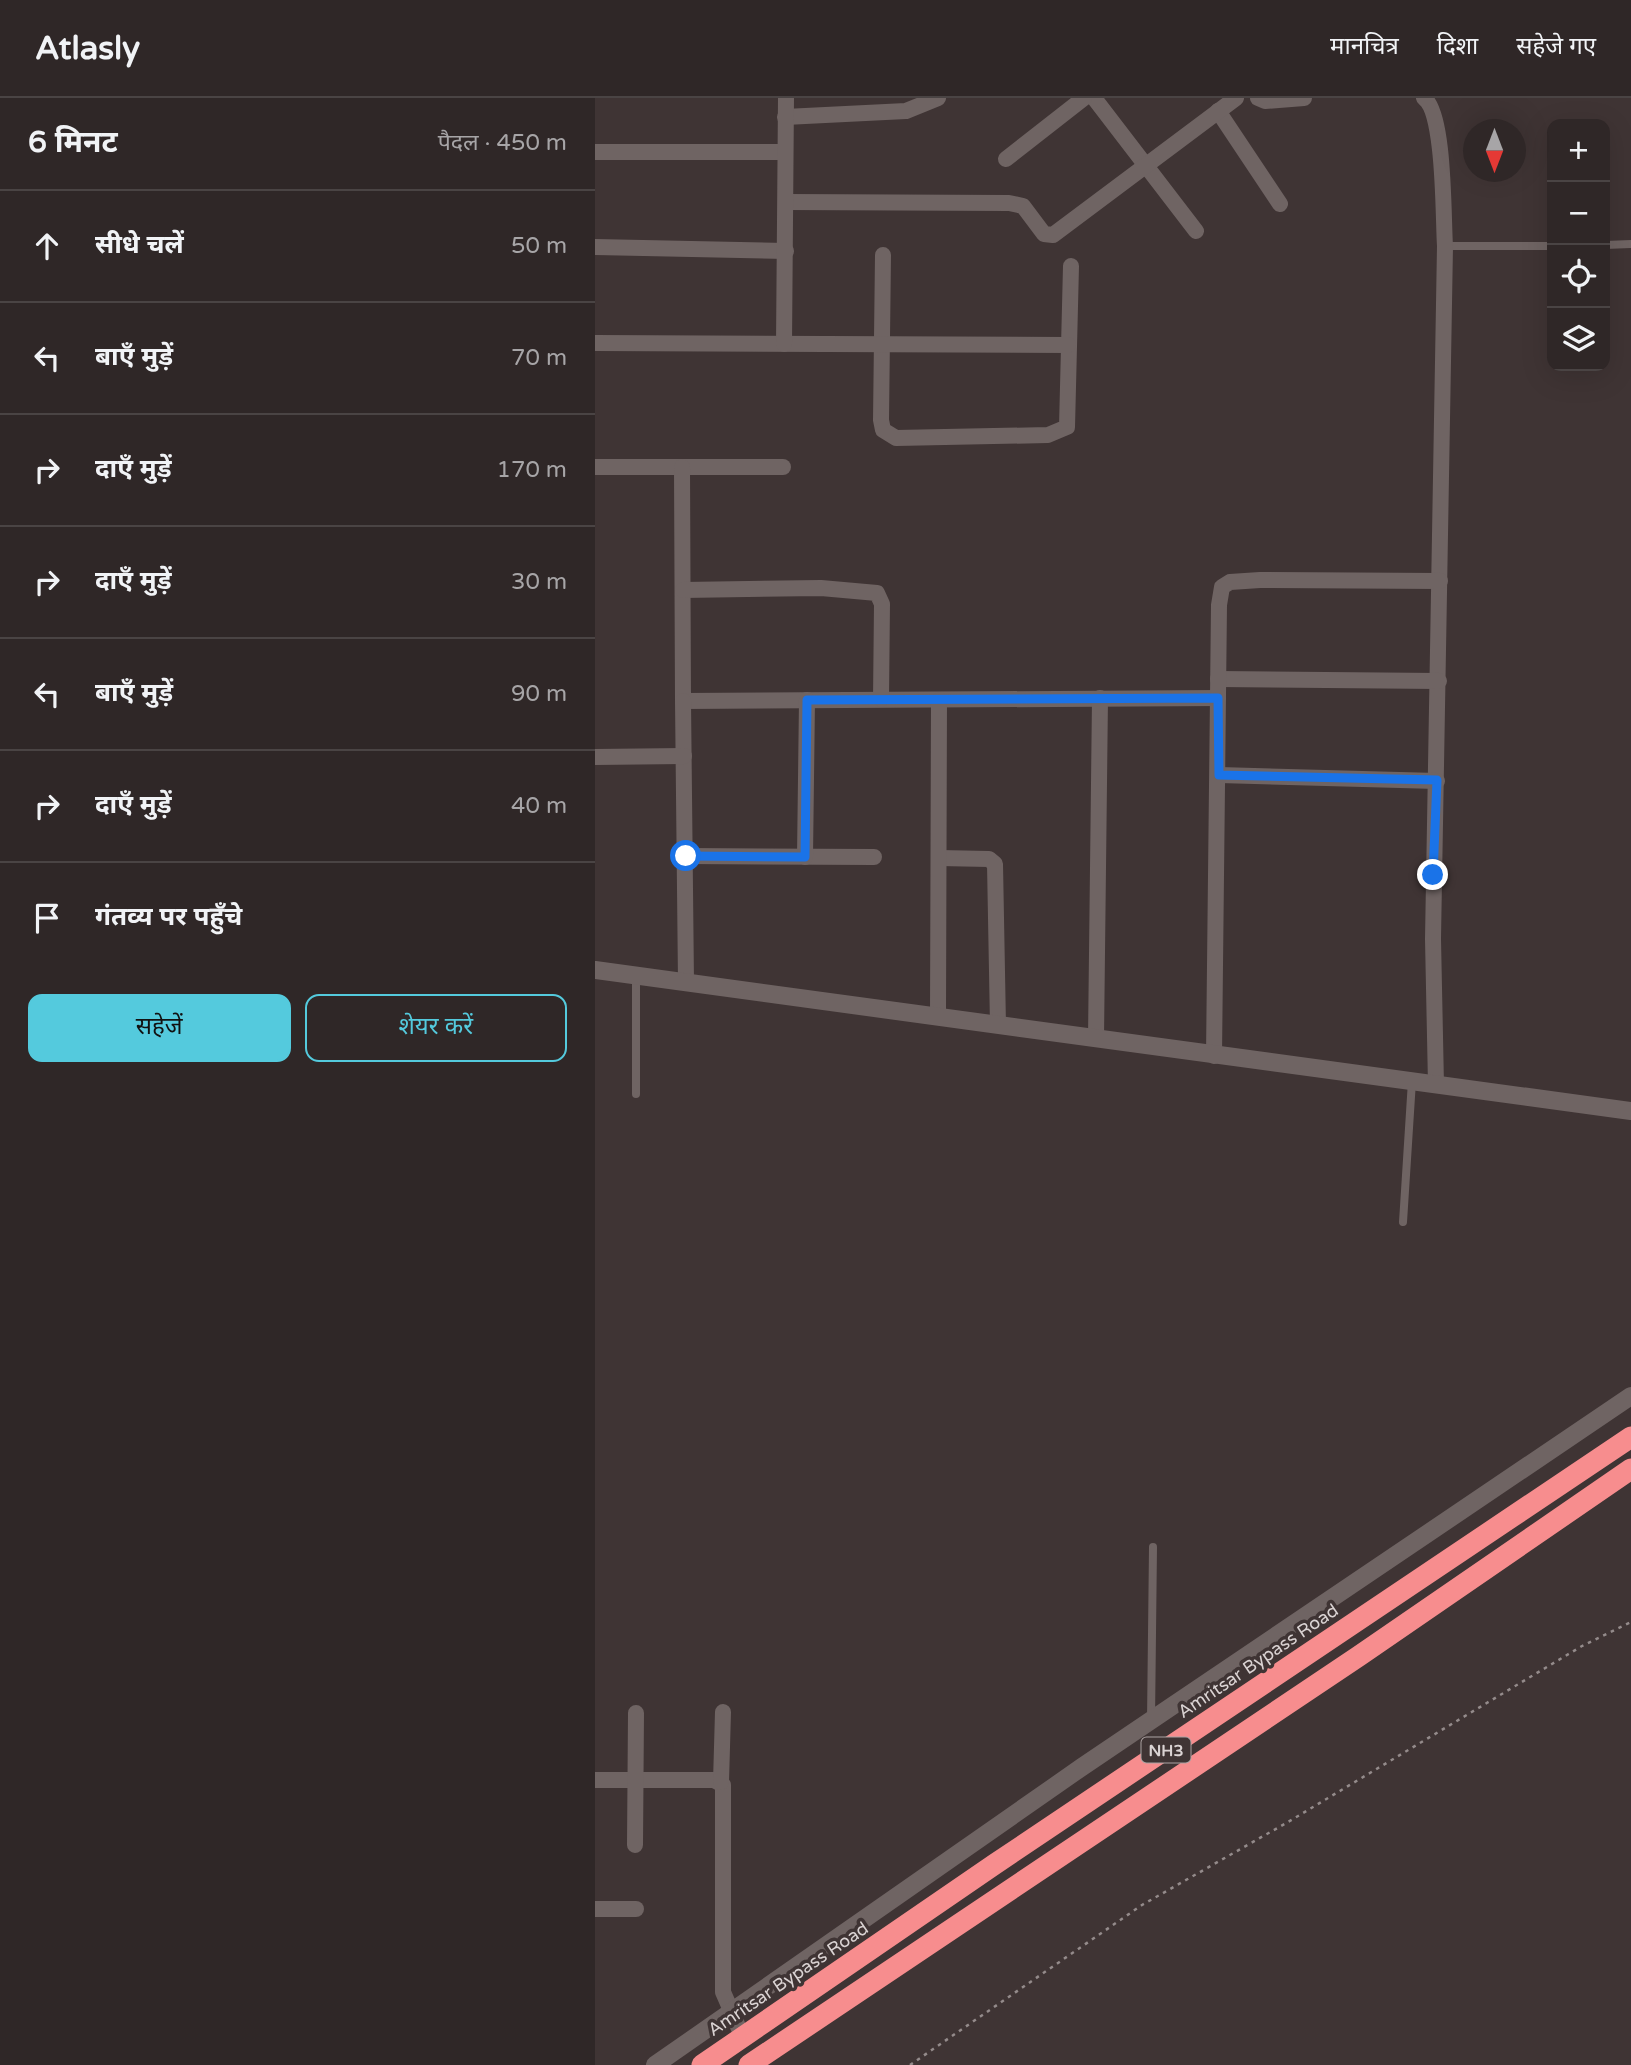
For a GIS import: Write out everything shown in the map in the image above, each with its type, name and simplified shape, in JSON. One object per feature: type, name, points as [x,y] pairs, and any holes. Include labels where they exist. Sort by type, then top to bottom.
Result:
[{"type":"highway","name":"Amritsar Bypass Road","points":[[702,2065],[995,1864],[1631,1437]]},
{"type":"highway","name":"NH3","points":[[749,2065],[1359,1656],[1631,1469]]},
{"type":"street","points":[[784,344],[786,98]]},
{"type":"street","points":[[785,117],[906,111],[938,98]]},
{"type":"street","points":[[1006,159],[1084,98]]},
{"type":"street","points":[[1094,98],[1196,230]]},
{"type":"street","points":[[786,202],[1009,203],[1023,206],[1044,234],[1053,235],[1236,98]]},
{"type":"street","points":[[1258,98],[1304,98]]},
{"type":"street","points":[[1424,98],[1433,110],[1439,148],[1445,246],[1433,939],[1436,1085]]},
{"type":"street","points":[[1218,111],[1280,204]]},
{"type":"street","points":[[595,152],[785,152]]},
{"type":"street","points":[[595,247],[786,251]]},
{"type":"street","points":[[883,255],[881,420],[883,430],[895,438],[1048,435],[1067,427],[1071,266]]},
{"type":"street","points":[[595,343],[1068,345]]},
{"type":"street","points":[[595,467],[783,467]]},
{"type":"street","points":[[682,467],[686,982]]},
{"type":"street","points":[[1214,1056],[1219,605],[1225,584],[1260,580],[1440,581]]},
{"type":"street","points":[[683,590],[821,588],[863,589],[877,593],[882,604],[881,699]]},
{"type":"street","points":[[1218,678],[1439,681]]},
{"type":"street","points":[[1096,1038],[1100,698]]},
{"type":"street","points":[[683,701],[1218,698]]},
{"type":"street","points":[[805,857],[807,700]]},
{"type":"street","points":[[939,700],[939,1015]]},
{"type":"street","points":[[595,757],[684,756]]},
{"type":"street","points":[[1219,775],[1437,780]]},
{"type":"street","points":[[686,856],[874,857]]},
{"type":"street","points":[[939,858],[989,859],[995,864],[998,1025]]},
{"type":"street","points":[[595,970],[1631,1111]]},
{"type":"street","points":[[656,2065],[1151,1720],[1631,1396]]},
{"type":"street","points":[[723,1712],[723,1992],[743,2038]]},
{"type":"street","points":[[635,1845],[636,1713]]},
{"type":"street","points":[[595,1780],[721,1782]]},
{"type":"street","points":[[595,1909],[636,1909]]},
{"type":"lane","points":[[1610,245],[1631,244]]},
{"type":"lane","points":[[1445,246],[1547,246]]},
{"type":"lane","points":[[636,975],[636,1094]]},
{"type":"lane","points":[[1403,1222],[1412,1082]]},
{"type":"lane","points":[[1151,1720],[1153,1547]]},
{"type":"path","points":[[910,2065],[1142,1905],[1288,1822],[1582,1646],[1631,1622]]},
{"type":"route","points":[[686,856],[805,857],[807,700],[1218,698],[1219,775],[1437,780],[1433,875]]}]
